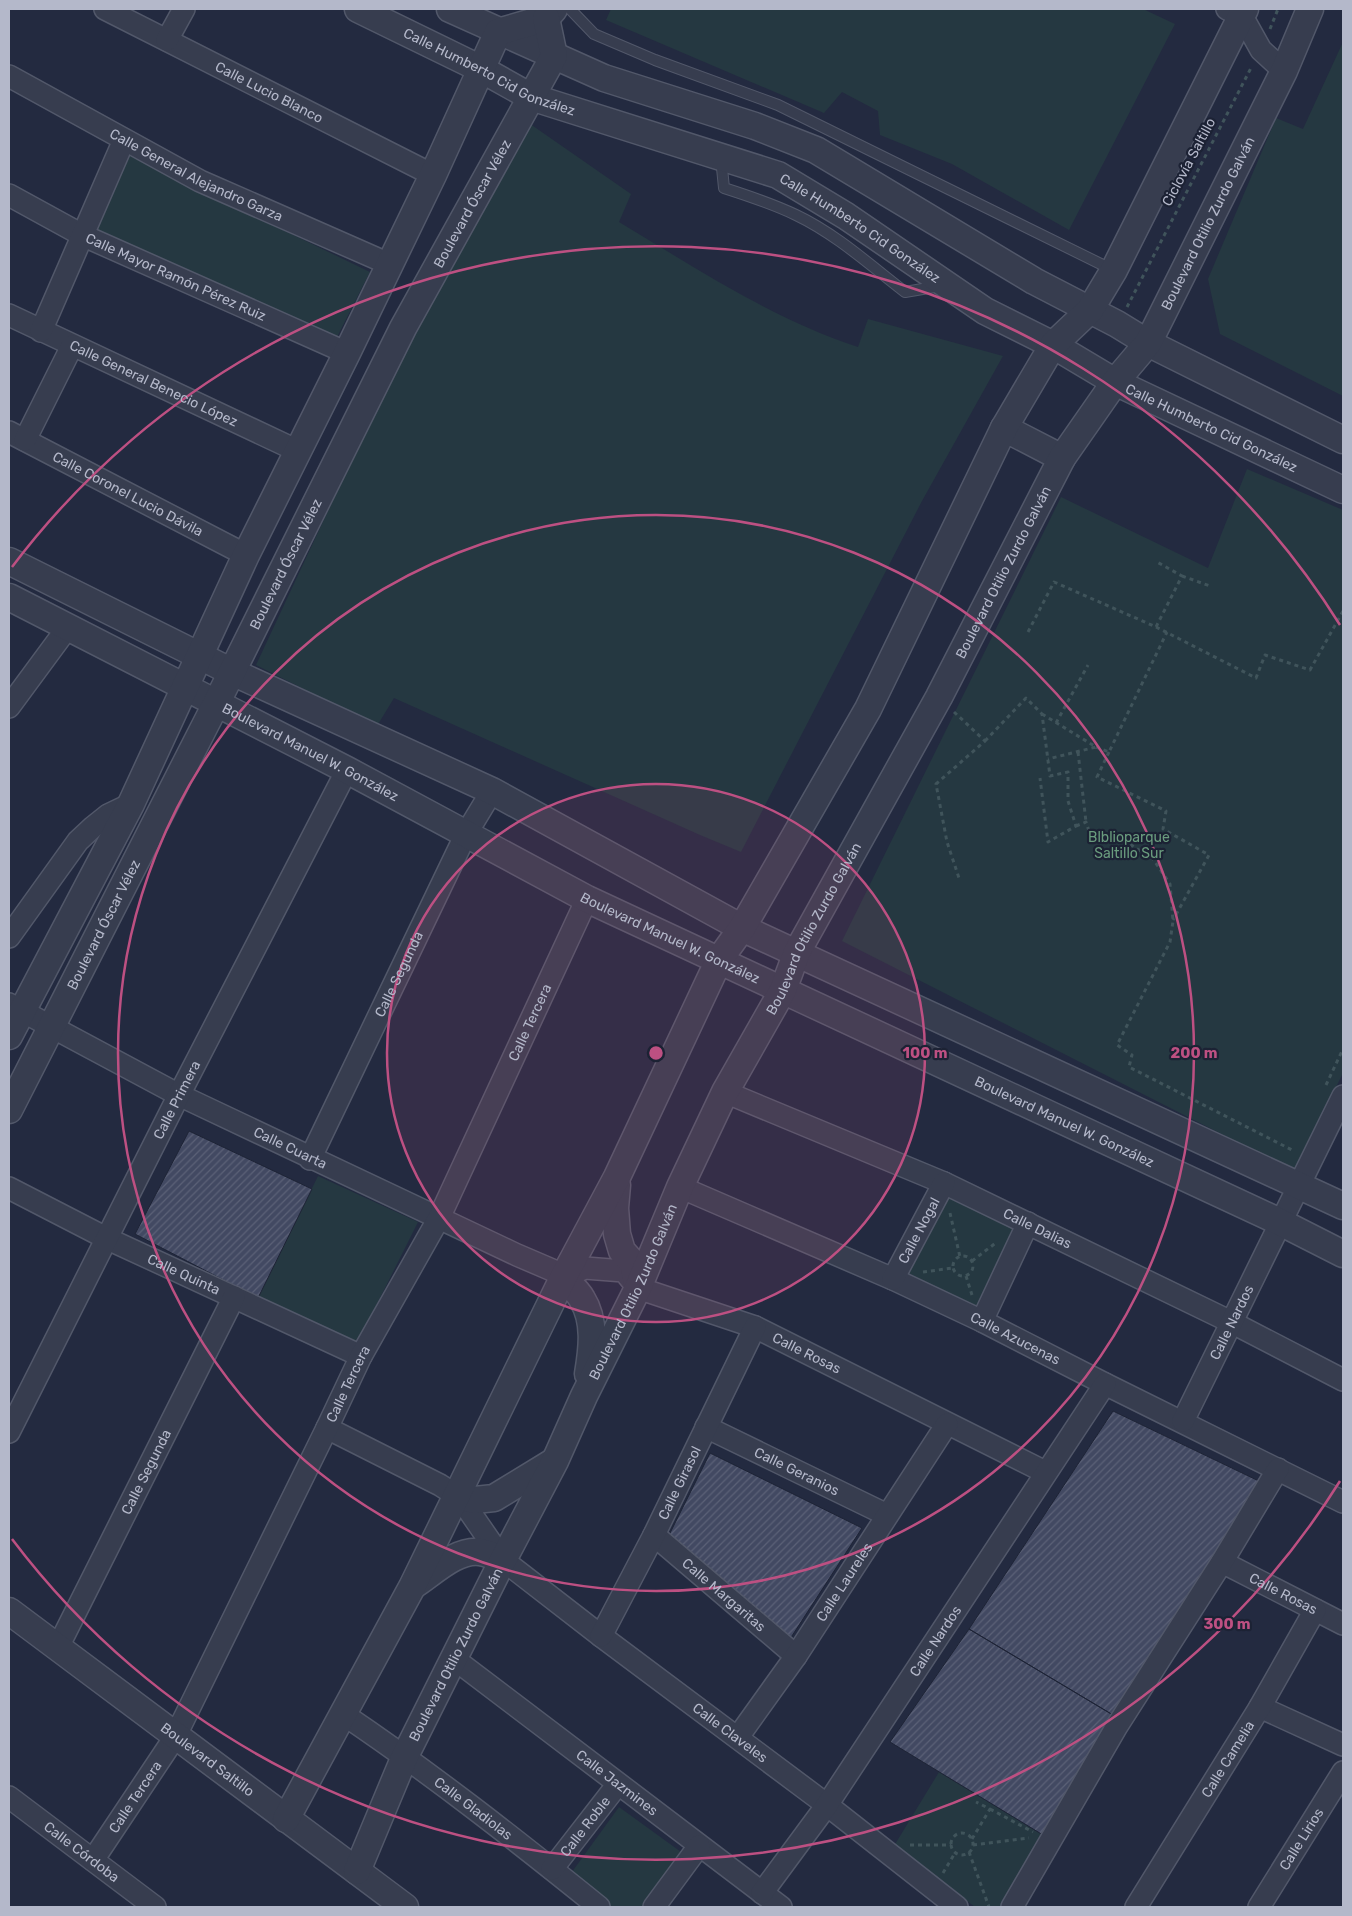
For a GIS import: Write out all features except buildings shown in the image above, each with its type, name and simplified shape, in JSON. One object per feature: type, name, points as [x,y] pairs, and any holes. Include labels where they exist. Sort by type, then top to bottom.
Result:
[{"type":"street","name":"Calle Lucio Blanco","points":[[105,9],[433,175]]},
{"type":"street","points":[[167,40],[184,9]]},
{"type":"street","name":"Calle Humberto Cid González","points":[[358,9],[481,69],[531,97],[778,175],[846,216],[985,311],[1053,345],[1115,382],[1343,490]]},
{"type":"street","points":[[450,9],[604,78],[746,123],[816,150],[1034,281],[1117,324],[1148,343],[1343,440]]},
{"type":"street","name":"Boulevard Otilio Zurdo Galván","points":[[356,1871],[405,1756],[453,1658],[555,1461],[584,1396],[638,1288],[680,1187],[725,1092],[783,990],[797,952],[939,697],[1062,458],[1115,382],[1148,343],[1284,71],[1310,9]]},
{"type":"street","points":[[286,1818],[412,1587],[564,1278],[617,1176],[719,960],[742,928],[868,709],[1004,428],[1053,345],[1090,310],[1114,270],[1238,11]]},
{"type":"street","points":[[1238,11],[1261,50],[1284,71]]},
{"type":"street","points":[[9,1036],[15,1008],[131,804],[246,555],[433,175],[498,32],[550,13],[554,56]]},
{"type":"street","name":"Boulevard Óscar Vélez","points":[[9,1110],[216,704],[230,671],[404,328],[554,56]]},
{"type":"street","name":"Calle General Alejandro Garza","points":[[9,76],[200,181],[389,264]]},
{"type":"street","points":[[41,331],[124,140]]},
{"type":"street","name":"Calle Mayor Ramón Pérez Ruiz","points":[[9,195],[82,235],[347,353]]},
{"type":"street","points":[[368,309],[404,328]]},
{"type":"street","name":"Calle General Benecio López","points":[[9,315],[298,451]]},
{"type":"street","points":[[17,436],[72,346]]},
{"type":"street","points":[[1004,428],[1062,458]]},
{"type":"street","name":"Calle Coronel Lucio Dávila","points":[[17,436],[246,555]]},
{"type":"street","points":[[9,560],[200,657],[492,791],[742,928],[1343,1206]]},
{"type":"street","name":"Boulevard Manuel W. González","points":[[9,597],[347,770],[587,900],[1280,1222],[1343,1254]]},
{"type":"street","points":[[9,707],[68,627]]},
{"type":"street","name":"Calle Primera","points":[[9,1432],[179,1095],[347,770]]},
{"type":"street","name":"Calle Segunda","points":[[310,1159],[466,834],[492,791]]},
{"type":"street","points":[[9,937],[78,841],[108,815],[131,804]]},
{"type":"street","name":"Calle Tercera","points":[[93,1860],[175,1737],[328,1428],[361,1356],[439,1218],[587,900]]},
{"type":"street","name":"Calle Cuarta","points":[[15,1008],[179,1095],[310,1159],[552,1270],[564,1278]]},
{"type":"street","name":"Calle Dalias","points":[[725,1092],[944,1183],[1231,1322],[1343,1380]]},
{"type":"street","name":"Calle Nardos","points":[[1183,1421],[1343,1096]]},
{"type":"street","points":[[617,1176],[615,1208],[617,1234],[622,1251],[633,1263],[638,1288]]},
{"type":"street","name":"Calle Nogal","points":[[893,1279],[944,1183]]},
{"type":"street","name":"Calle Azucenas","points":[[680,1187],[893,1279],[982,1321],[1343,1502]]},
{"type":"street","name":"Calle Quinta","points":[[9,1188],[108,1239],[361,1356]]},
{"type":"street","points":[[982,1321],[1028,1224]]},
{"type":"street","name":"Calle Rosas","points":[[564,1278],[585,1268],[624,1271],[638,1288],[755,1327],[1045,1472]]},
{"type":"street","points":[[564,1278],[583,1299],[589,1316],[592,1350],[584,1396]]},
{"type":"street","name":"Calle Segunda","points":[[58,1647],[234,1297]]},
{"type":"street","name":"Calle Girasol","points":[[601,1636],[654,1535],[755,1327]]},
{"type":"street","name":"Calle Nardos","points":[[762,1893],[827,1804],[1105,1384]]},
{"type":"street","name":"Calle Laureles","points":[[738,1738],[796,1656],[947,1424]]},
{"type":"street","name":"Calle Geranios","points":[[706,1427],[887,1515]]},
{"type":"street","points":[[328,1428],[434,1482],[457,1496],[475,1500],[494,1498],[555,1461]]},
{"type":"street","points":[[1012,1907],[1117,1726],[1222,1562],[1278,1469]]},
{"type":"street","points":[[457,1496],[503,1560]]},
{"type":"street","name":"Calle Margaritas","points":[[654,1535],[796,1656]]},
{"type":"street","points":[[412,1587],[456,1557],[464,1554],[480,1552],[503,1560]]},
{"type":"street","name":"Calle Claveles","points":[[503,1560],[601,1636],[827,1804],[957,1907]]},
{"type":"street","name":"Calle Rosas","points":[[1222,1562],[1343,1624]]},
{"type":"street","name":"Calle Camelia","points":[[1136,1907],[1260,1707],[1315,1610]]},
{"type":"street","name":"Boulevard Saltillo","points":[[9,1611],[175,1737],[405,1907]]},
{"type":"street","name":"Calle Jazmines","points":[[453,1658],[781,1907]]},
{"type":"street","points":[[1260,1707],[1343,1745]]},
{"type":"street","name":"Calle Gladiolas","points":[[343,1714],[405,1756],[599,1907]]},
{"type":"street","name":"Calle Lirios","points":[[1259,1907],[1343,1772]]},
{"type":"street","name":"Calle Roble","points":[[552,1869],[618,1784]]},
{"type":"street","name":"Calle Córdoba","points":[[9,1797],[155,1907]]},
{"type":"street","points":[[654,1907],[700,1846]]},
{"type":"lane","points":[[570,9],[594,34],[655,60],[778,105],[1114,270]]},
{"type":"path","name":"Ciclovía Saltillo","points":[[1117,324],[1261,50],[1278,9]]},
{"type":"path","points":[[1157,562],[1182,576],[1210,586]]},
{"type":"path","points":[[1156,627],[1182,576]]},
{"type":"path","points":[[1028,632],[1054,582],[1167,632],[1256,678],[1265,655],[1310,670],[1343,612]]},
{"type":"path","points":[[1167,632],[1097,777],[1166,811],[1162,829],[1209,854],[1173,921]]},
{"type":"path","points":[[1056,723],[1088,664]]},
{"type":"path","points":[[939,697],[985,741]]},
{"type":"path","points":[[960,881],[947,842],[936,784],[985,741],[1026,698],[1042,714],[1096,747],[1109,752]]},
{"type":"path","points":[[1042,714],[1050,776],[1068,772],[1068,801],[1076,826]]},
{"type":"path","points":[[1048,759],[1096,747]]},
{"type":"path","points":[[1078,752],[1086,822],[1089,831],[1104,838],[1128,843],[1153,859],[1170,884],[1173,921],[1170,942],[1117,1045],[1132,1055],[1130,1067],[1294,1152],[1298,1144]]},
{"type":"path","points":[[1040,778],[1048,842],[1086,822]]},
{"type":"path","points":[[1322,1092],[1343,1049]]},
{"type":"path","points":[[948,1204],[960,1257]]},
{"type":"path","points":[[972,1261],[1000,1240]]},
{"type":"path","points":[[953,1268],[955,1260],[960,1257],[965,1256],[972,1261]]},
{"type":"path","points":[[966,1276],[972,1270],[972,1261]]},
{"type":"path","points":[[917,1272],[953,1268]]},
{"type":"path","points":[[953,1268],[959,1275],[966,1276]]},
{"type":"path","points":[[966,1276],[973,1299]]},
{"type":"path","points":[[976,1802],[1033,1832]]},
{"type":"path","points":[[972,1838],[966,1833],[959,1833],[952,1838],[951,1845],[955,1853],[962,1855],[969,1852],[973,1845],[972,1838],[990,1809]]},
{"type":"path","points":[[973,1845],[1032,1838]]},
{"type":"path","points":[[904,1845],[951,1845]]},
{"type":"path","points":[[969,1852],[988,1907]]},
{"type":"path","points":[[938,1880],[955,1853]]},
{"type":"green space","points":[[611,9],[1143,9],[1175,24],[1069,230],[952,164],[880,135],[878,111],[842,92],[824,113],[606,20]]},
{"type":"green space","points":[[1343,42],[1343,396],[1220,334],[1208,279],[1276,118],[1303,129]]},
{"type":"green space","points":[[523,119],[631,194],[619,222],[735,291],[795,322],[858,347],[868,319],[1003,356],[922,501],[741,852],[394,698],[377,726],[256,665],[363,436]]},
{"type":"green space","points":[[128,155],[370,272],[334,343],[93,227]]},
{"type":"green space","name":"Blblioparque Saltillo Sur","points":[[1247,469],[1343,510],[1343,1073],[1294,1171],[842,941],[1061,497],[1208,568]]},
{"type":"green space","points":[[318,1176],[418,1222],[355,1348],[258,1298]]},
{"type":"green space","points":[[947,1195],[1014,1229],[976,1307],[908,1273]]},
{"type":"green space","points":[[939,1772],[1043,1835],[1002,1907],[975,1907],[894,1846]]},
{"type":"green space","points":[[619,1807],[688,1857],[648,1907],[611,1907],[569,1876]]}]
